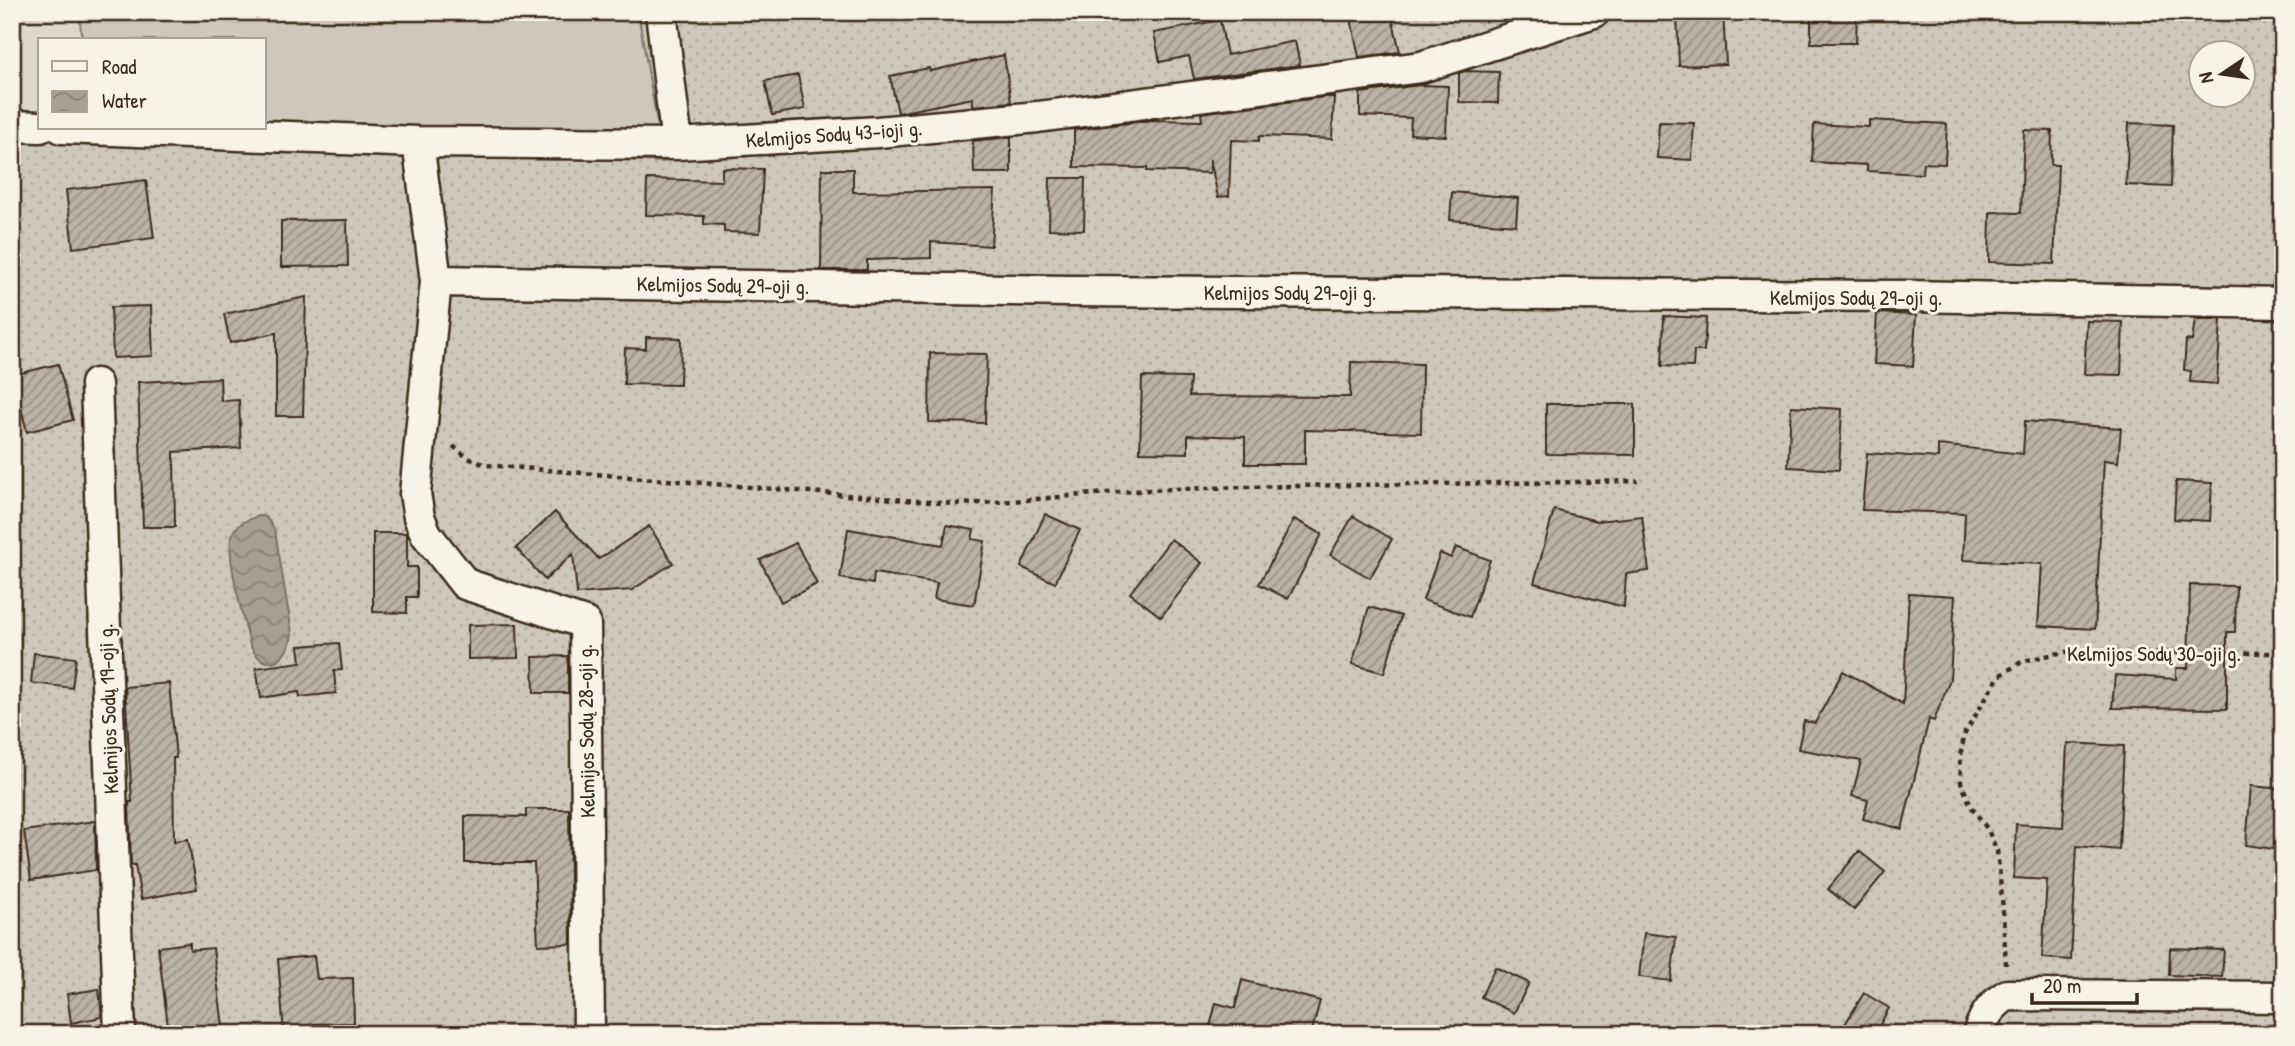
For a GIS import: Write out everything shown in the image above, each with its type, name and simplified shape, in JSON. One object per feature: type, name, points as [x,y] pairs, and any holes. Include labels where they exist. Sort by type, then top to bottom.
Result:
[{"type":"street","points":[[661,12],[677,144]]},
{"type":"street","name":"Kelmijos Sodų 43-ioji g.","points":[[113,130],[418,142],[677,144],[878,132],[1038,117],[1421,67],[1594,12]]},
{"type":"street","points":[[12,126],[38,127]]},
{"type":"street","points":[[418,142],[436,281]]},
{"type":"street","name":"Kelmijos Sodų 29-oji g.","points":[[436,281],[1068,291],[1906,296],[2283,303]]},
{"type":"street","name":"Kelmijos Sodų 28-oji g.","points":[[436,281],[415,494],[419,517],[426,534],[465,584],[585,623],[589,1034]]},
{"type":"street","name":"Kelmijos Sodų 19-oji g.","points":[[96,384],[120,1034]]},
{"type":"street","points":[[1978,1034],[1984,1017],[1994,1003],[2007,995],[2283,997]]},
{"type":"path","points":[[420,436],[453,446],[468,458],[486,465],[954,504],[1175,489],[1638,481]]},
{"type":"path","name":"Kelmijos Sodų 30-oji g.","points":[[2007,995],[1997,851],[1988,830],[1971,806],[1961,782],[1960,756],[1965,733],[1999,677],[2023,661],[2064,652],[2283,653]]},
{"type":"shaded area","points":[[12,12],[79,12],[82,38],[38,38],[38,130],[92,137],[12,143]]},
{"type":"shaded area","points":[[79,12],[638,12],[664,162],[92,137],[266,130],[266,38],[82,38]]},
{"type":"shaded area","points":[[638,12],[2283,12],[2283,1034],[12,1034],[12,143],[92,137],[664,162]]},
{"type":"water","points":[[259,516],[266,517],[275,531],[292,633],[286,651],[276,661],[269,662],[256,655],[250,645],[231,554],[235,530],[244,522]]},
{"type":"building","points":[[1356,12],[1391,12],[1400,52],[1359,57],[1351,19],[1357,18]]},
{"type":"building","points":[[1677,12],[1723,12],[1726,64],[1679,66]]},
{"type":"building","points":[[1811,12],[1857,12],[1856,43],[1811,43]]},
{"type":"building","points":[[1220,20],[1227,55],[1295,41],[1300,65],[1194,79],[1189,56],[1160,62],[1154,33]]},
{"type":"building","points":[[1004,55],[1011,102],[973,106],[973,98],[898,113],[890,76],[929,68],[930,71]]},
{"type":"building","points":[[1499,72],[1498,103],[1459,102],[1459,73]]},
{"type":"building","points":[[798,75],[805,109],[772,115],[765,81]]},
{"type":"building","points":[[1420,85],[1448,86],[1446,136],[1410,134],[1411,118],[1360,116],[1360,93]]},
{"type":"building","points":[[1334,97],[1332,139],[1259,136],[1259,141],[1231,140],[1229,196],[1218,197],[1210,159],[1210,173],[1147,171],[1147,168],[1074,167],[1074,130],[1152,120],[1202,121],[1201,113]]},
{"type":"building","points":[[1869,120],[1947,124],[1945,164],[1923,163],[1922,174],[1867,171],[1867,165],[1812,162],[1814,124],[1869,127]]},
{"type":"building","points":[[1659,122],[1694,123],[1692,160],[1657,158]]},
{"type":"building","points":[[2129,123],[2173,125],[2171,187],[2126,185]]},
{"type":"building","points":[[2024,130],[2052,131],[2051,165],[2058,165],[2054,264],[1989,262],[1990,212],[2021,213]]},
{"type":"building","points":[[1011,137],[1011,173],[974,173],[973,141]]},
{"type":"building","points":[[722,168],[763,169],[760,233],[724,232],[724,225],[704,224],[704,216],[646,215],[647,179],[722,181]]},
{"type":"building","points":[[822,169],[853,169],[853,192],[995,190],[991,246],[931,242],[931,258],[867,260],[867,270],[821,270]]},
{"type":"building","points":[[1050,178],[1085,178],[1084,230],[1049,229]]},
{"type":"building","points":[[146,180],[154,238],[73,248],[66,190]]},
{"type":"building","points":[[1452,192],[1518,198],[1516,225],[1450,220]]},
{"type":"building","points":[[347,220],[348,266],[281,267],[281,221]]},
{"type":"building","points":[[306,297],[303,416],[276,416],[276,333],[230,343],[224,314]]},
{"type":"building","points":[[151,306],[153,356],[113,358],[111,307]]},
{"type":"building","points":[[1877,313],[1916,315],[1913,366],[1874,364]]},
{"type":"building","points":[[1664,316],[1706,318],[1704,351],[1694,351],[1693,367],[1662,366]]},
{"type":"building","points":[[2195,319],[2221,319],[2217,384],[2190,382],[2191,371],[2184,370],[2186,340],[2192,341]]},
{"type":"building","points":[[2087,321],[2123,322],[2121,375],[2084,374]]},
{"type":"building","points":[[646,337],[681,338],[680,385],[624,384],[625,348],[646,349]]},
{"type":"building","points":[[930,353],[987,354],[985,423],[929,422]]},
{"type":"building","points":[[1351,362],[1422,364],[1421,433],[1305,430],[1305,464],[1245,464],[1245,437],[1188,435],[1188,453],[1140,452],[1142,377],[1190,378],[1189,396],[1350,397]]},
{"type":"building","points":[[58,364],[73,420],[27,432],[13,375]]},
{"type":"building","points":[[220,378],[221,401],[239,400],[241,448],[174,452],[175,527],[143,527],[138,382]]},
{"type":"building","points":[[1546,404],[1635,404],[1635,455],[1546,454]]},
{"type":"building","points":[[1791,406],[1842,409],[1839,470],[1788,467]]},
{"type":"building","points":[[2025,421],[2121,428],[2118,462],[2104,460],[2095,629],[2038,626],[2042,564],[1963,560],[1965,513],[1862,510],[1867,453],[1938,458],[1938,445],[2023,454]]},
{"type":"building","points":[[2176,481],[2212,483],[2210,521],[2174,519]]},
{"type":"building","points":[[1554,510],[1597,521],[1642,516],[1649,571],[1626,574],[1624,607],[1534,583]]},
{"type":"building","points":[[555,512],[599,559],[649,526],[673,563],[632,590],[577,594],[573,554],[545,580],[516,548]]},
{"type":"building","points":[[1045,514],[1080,530],[1055,583],[1021,567]]},
{"type":"building","points":[[1353,516],[1392,539],[1370,578],[1330,555]]},
{"type":"building","points":[[1294,519],[1322,534],[1288,599],[1259,584]]},
{"type":"building","points":[[947,525],[974,530],[972,539],[985,541],[974,605],[934,599],[937,583],[874,573],[873,584],[840,578],[848,529],[943,545]]},
{"type":"building","points":[[373,533],[407,533],[407,567],[417,567],[417,597],[407,597],[407,613],[373,612]]},
{"type":"building","points":[[1171,539],[1202,563],[1161,617],[1130,593]]},
{"type":"building","points":[[796,543],[817,584],[781,602],[760,560]]},
{"type":"building","points":[[1456,547],[1490,560],[1470,617],[1423,600],[1440,553],[1451,558]]},
{"type":"building","points":[[2190,585],[2236,586],[2235,632],[2227,632],[2227,709],[2112,708],[2115,675],[2176,679],[2176,668],[2188,668]]},
{"type":"building","points":[[1909,593],[1955,596],[1950,679],[1934,721],[1929,719],[1902,829],[1863,819],[1868,800],[1852,796],[1861,761],[1798,749],[1804,721],[1815,723],[1843,671],[1903,704]]},
{"type":"building","points":[[1369,607],[1401,616],[1384,673],[1352,664]]},
{"type":"building","points":[[517,624],[518,658],[468,659],[468,625]]},
{"type":"building","points":[[339,643],[342,670],[334,671],[336,693],[300,697],[299,692],[261,698],[256,668],[301,662],[299,646]]},
{"type":"building","points":[[34,653],[76,658],[72,688],[31,683]]},
{"type":"building","points":[[568,656],[568,693],[534,693],[533,657]]},
{"type":"building","points":[[169,683],[176,758],[173,758],[174,841],[188,839],[197,889],[141,899],[135,865],[131,865],[129,802],[132,802],[125,687]]},
{"type":"building","points":[[2067,743],[2124,746],[2119,850],[2077,846],[2071,960],[2042,958],[2047,880],[2014,878],[2016,824],[2063,827]]},
{"type":"building","points":[[2251,786],[2283,789],[2283,816],[2278,815],[2274,849],[2246,845]]},
{"type":"building","points":[[526,809],[569,809],[571,944],[538,945],[534,863],[465,863],[465,816],[526,817]]},
{"type":"building","points":[[95,821],[96,870],[31,880],[24,831]]},
{"type":"building","points":[[1859,851],[1885,872],[1854,910],[1828,889]]},
{"type":"building","points":[[1644,933],[1676,937],[1671,981],[1639,977]]},
{"type":"building","points":[[190,943],[190,950],[213,948],[224,1034],[169,1034],[158,947]]},
{"type":"building","points":[[2170,948],[2224,950],[2222,977],[2169,975]]},
{"type":"building","points":[[314,956],[317,979],[353,978],[354,1023],[312,1024],[313,1034],[284,1034],[278,959]]},
{"type":"building","points":[[1495,967],[1529,983],[1514,1013],[1481,997]]},
{"type":"building","points":[[1242,980],[1320,1001],[1311,1034],[1208,1034],[1216,1003],[1235,1008]]},
{"type":"building","points":[[99,989],[102,1017],[71,1023],[67,994]]},
{"type":"building","points":[[1864,993],[1889,1008],[1875,1034],[1839,1034]]}]
